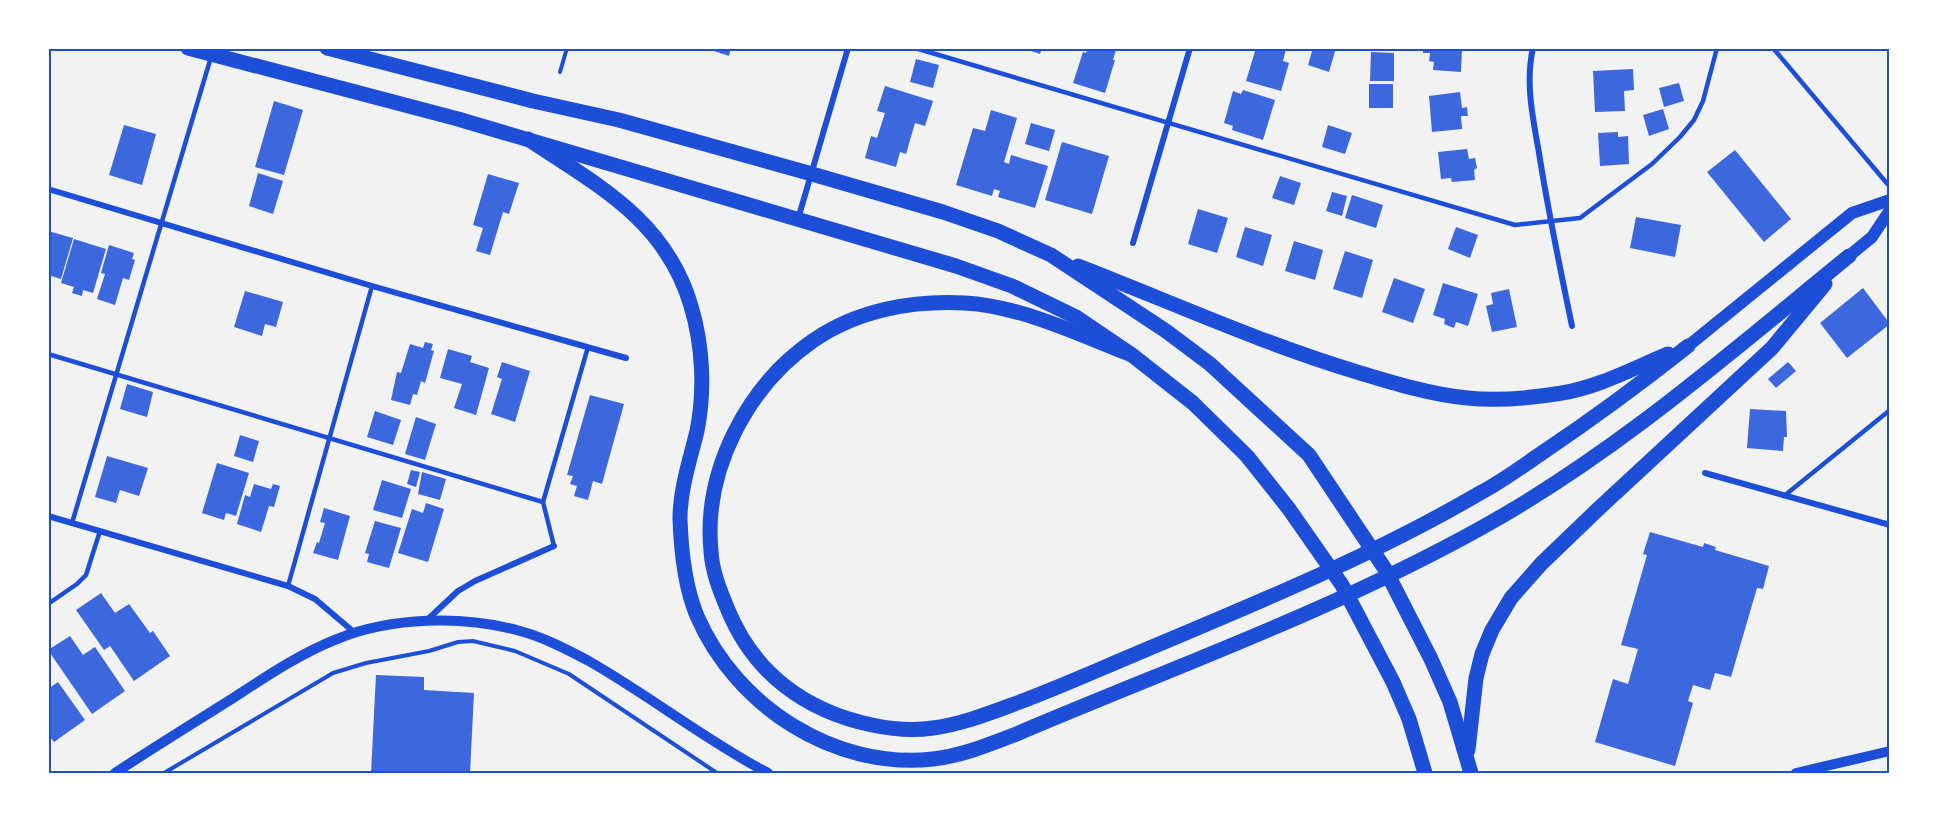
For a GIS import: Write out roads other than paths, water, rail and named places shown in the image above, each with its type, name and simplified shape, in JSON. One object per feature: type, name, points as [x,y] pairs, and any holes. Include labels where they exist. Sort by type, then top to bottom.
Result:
[{"type":"main road","points":[[189,48],[459,119],[956,266],[1012,286],[1076,317],[1132,355],[1193,403],[1239,448],[1289,509],[1342,585],[1393,682],[1409,719],[1425,773]]},
{"type":"main road","points":[[327,48],[533,101],[619,120],[943,212],[998,231],[1235,330],[1305,356],[1407,387],[1459,397],[1501,399],[1563,393],[1599,383],[1688,346]]},
{"type":"main road","points":[[528,139],[611,194],[638,216],[662,246],[691,305],[699,339],[702,373],[697,428],[684,483],[680,517],[687,583],[697,615],[716,650],[739,680],[784,722],[844,751],[874,757],[909,760],[934,759],[969,752],[1014,735],[1310,613],[1474,532],[1568,476],[1674,398],[1872,237],[1890,210]]},
{"type":"main road","points":[[1132,355],[1008,309],[968,303],[929,303],[886,309],[856,318],[815,339],[779,368],[754,399],[734,433],[718,476],[711,515],[711,552],[720,589],[735,626],[751,653],[774,678],[810,703],[872,725],[932,729],[980,717],[1047,692],[1290,589],[1420,527],[1486,490],[1607,409],[1852,213],[1890,200]]},
{"type":"main road","points":[[1051,255],[1166,331],[1210,364],[1309,455],[1385,569],[1431,659],[1450,702],[1471,773]]},
{"type":"main road","points":[[1467,756],[1476,678],[1482,654],[1492,630],[1511,598],[1541,564],[1772,348],[1849,256]]},
{"type":"street","points":[[798,219],[848,48]]},
{"type":"street","points":[[1133,243],[1190,48]]},
{"type":"street","points":[[1533,48],[1530,62],[1530,98],[1550,221],[1572,326]]},
{"type":"street","points":[[48,189],[372,286],[626,358]]},
{"type":"street","points":[[1705,473],[1890,525]]},
{"type":"street","points":[[48,516],[288,586],[315,599],[356,633]]},
{"type":"street","points":[[426,621],[458,591],[475,581],[554,546]]},
{"type":"street","points":[[115,773],[294,661],[337,639],[377,626],[426,621],[485,624],[520,631],[554,644],[624,682],[711,741],[768,773]]},
{"type":"street","points":[[1796,773],[1890,751]]},
{"type":"lane","points":[[915,48],[1515,225],[1580,218],[1652,164],[1694,120],[1703,101],[1717,48]]},
{"type":"lane","points":[[1773,48],[1890,187]]},
{"type":"lane","points":[[72,523],[212,55]]},
{"type":"lane","points":[[288,586],[372,286]]},
{"type":"lane","points":[[554,546],[543,502],[588,347]]},
{"type":"lane","points":[[48,354],[543,502]]},
{"type":"lane","points":[[1784,496],[1890,410]]},
{"type":"lane","points":[[48,604],[86,575],[100,531]]}]
